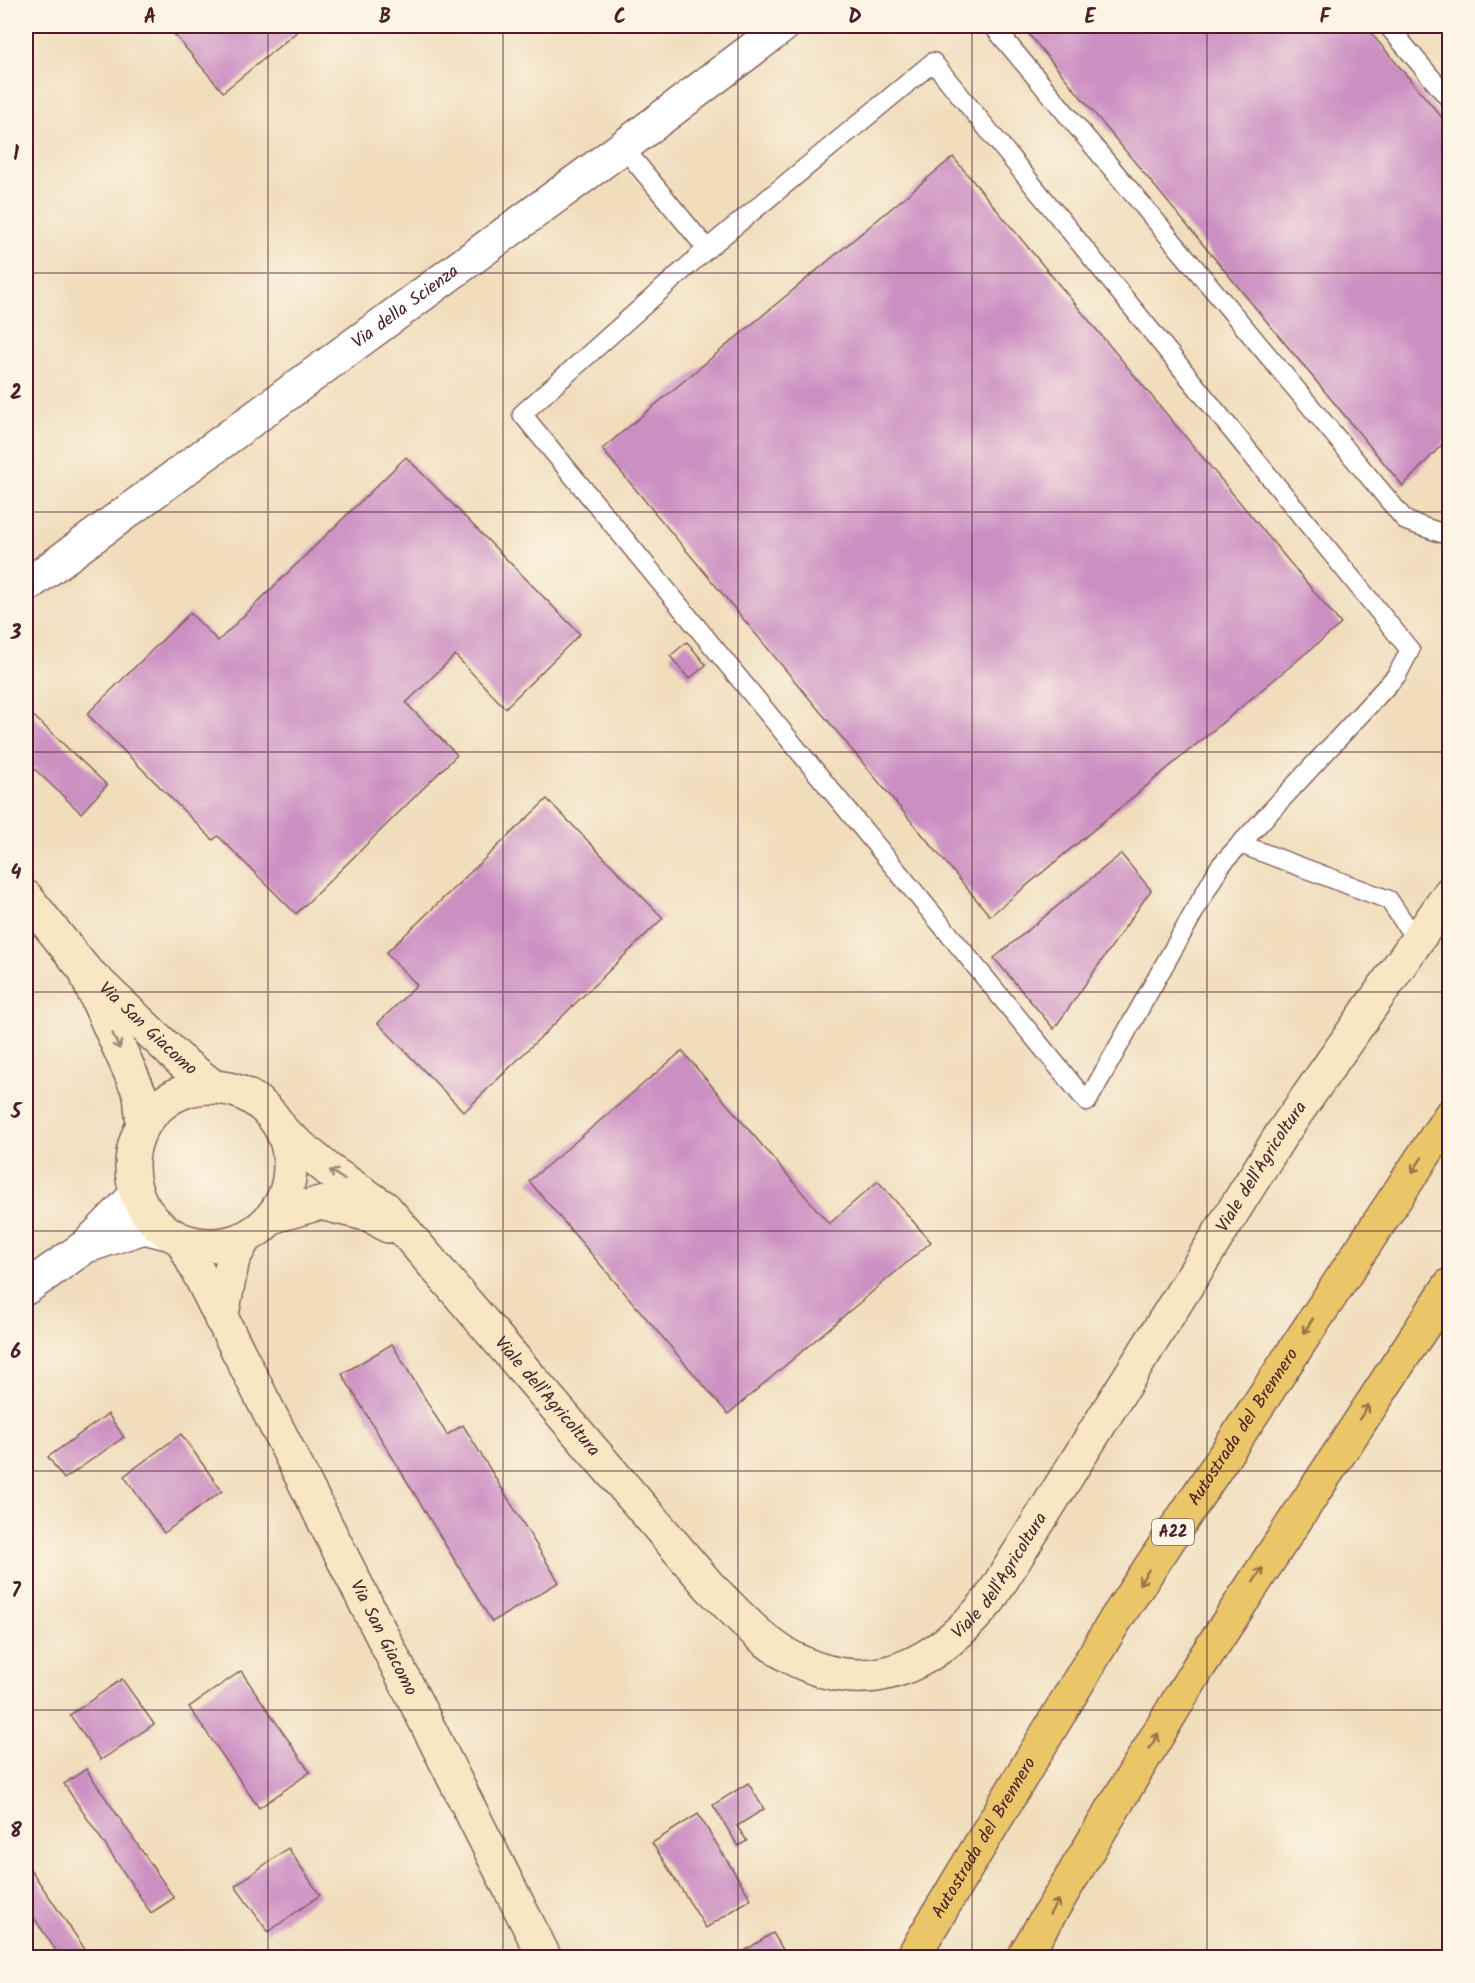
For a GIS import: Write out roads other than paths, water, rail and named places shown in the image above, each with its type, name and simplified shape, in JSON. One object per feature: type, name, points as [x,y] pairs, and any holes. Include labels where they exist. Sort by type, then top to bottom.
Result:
[{"type":"highway","name":"Autostrada del Brennero","points":[[912,1958],[1116,1619],[1449,1116]]},
{"type":"highway","points":[[1023,1958],[1198,1668],[1449,1285]]},
{"type":"street","name":"Via della Scienza","points":[[26,586],[623,147],[783,26]]},
{"type":"street","name":"Viale dell'Agricoltura","points":[[283,1132],[330,1171],[384,1208],[710,1587],[758,1634],[793,1658],[820,1669],[846,1676],[884,1675],[913,1665],[944,1646],[990,1599],[1281,1135],[1449,893]]},
{"type":"street","name":"Via San Giacomo","points":[[26,897],[84,969],[183,1063],[214,1087]]},
{"type":"street","name":"Via San Giacomo","points":[[84,969],[140,1094],[142,1126]]},
{"type":"street","points":[[175,1236],[144,1210],[137,1194],[132,1177],[132,1159],[135,1142],[142,1126],[156,1109],[173,1096],[193,1089],[214,1087],[249,1096],[263,1106],[283,1132],[291,1160],[290,1175],[285,1196],[274,1216],[244,1239],[233,1259],[221,1319]]},
{"type":"street","points":[[26,1288],[86,1246],[137,1194]]},
{"type":"street","name":"Viale dell'Agricoltura","points":[[274,1216],[320,1203],[370,1215],[413,1240]]},
{"type":"street","points":[[86,1246],[144,1227],[214,1245],[244,1239]]},
{"type":"street","name":"Via San Giacomo","points":[[175,1236],[221,1319],[545,1958]]},
{"type":"lane","points":[[993,26],[1406,521],[1449,536]]},
{"type":"lane","points":[[1388,26],[1449,100]]},
{"type":"lane","points":[[933,62],[1410,650],[1396,675],[1240,844],[1220,866],[1087,1102],[522,414],[707,249],[933,62]]},
{"type":"lane","points":[[623,147],[707,249]]},
{"type":"lane","points":[[1240,844],[1389,900],[1416,940]]}]
